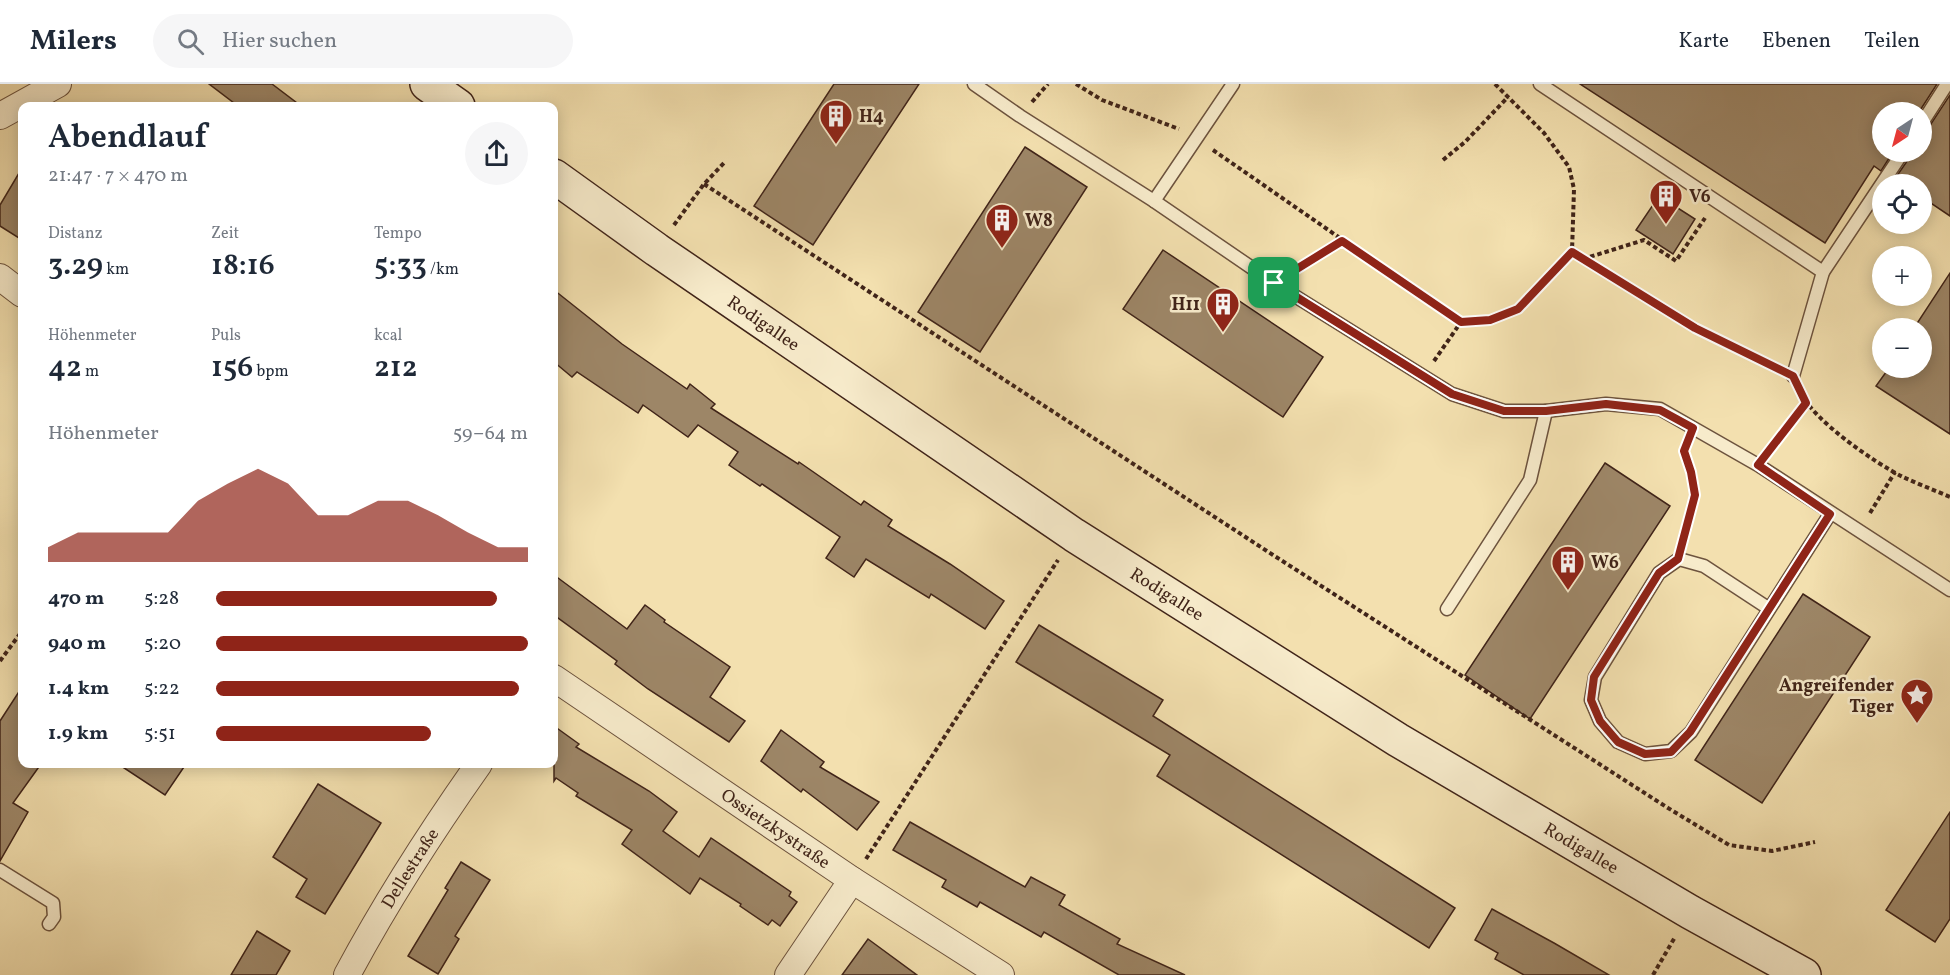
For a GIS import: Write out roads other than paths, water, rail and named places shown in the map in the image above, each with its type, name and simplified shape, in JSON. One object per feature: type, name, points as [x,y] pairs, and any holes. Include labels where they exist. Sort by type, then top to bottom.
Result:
[{"type":"main road","points":[[427,84],[452,102]]},
{"type":"main road","name":"Rodigallee","points":[[558,179],[657,250],[1074,535],[1398,740],[1690,912],[1804,975]]},
{"type":"street","points":[[25,102],[58,84]]},
{"type":"street","points":[[0,116],[18,106]]},
{"type":"street","points":[[0,277],[18,291]]},
{"type":"street","name":"Ossietzkystraße","points":[[558,681],[852,880],[1001,975]]},
{"type":"street","name":"Dellestraße","points":[[346,975],[371,930],[447,809],[476,768]]},
{"type":"street","points":[[788,975],[852,880]]},
{"type":"lane","points":[[974,84],[1154,201],[1274,283],[1452,394],[1504,411],[1546,411],[1606,404],[1660,410],[1758,465],[1950,590]]},
{"type":"lane","points":[[1154,201],[1233,84]]},
{"type":"lane","points":[[1540,84],[1823,273]]},
{"type":"lane","points":[[1932,107],[1947,84]]},
{"type":"lane","points":[[1793,376],[1823,273],[1896,162]]},
{"type":"lane","points":[[1446,609],[1530,480],[1546,411]]},
{"type":"lane","points":[[1768,608],[1704,566],[1678,559],[1659,573],[1594,677],[1591,700],[1600,721],[1618,742],[1645,754],[1671,752],[1690,732],[1830,514]]},
{"type":"lane","points":[[0,870],[53,903],[54,917],[49,924]]},
{"type":"place","name":"H4","points":[[836,145]]},
{"type":"place","name":"V6","points":[[1666,225]]},
{"type":"place","name":"W8","points":[[1002,249]]},
{"type":"place","name":"H11","points":[[1223,333]]},
{"type":"place","name":"W6","points":[[1568,591]]},
{"type":"place","name":"Angreifender Tiger","points":[[1917,724]]}]
